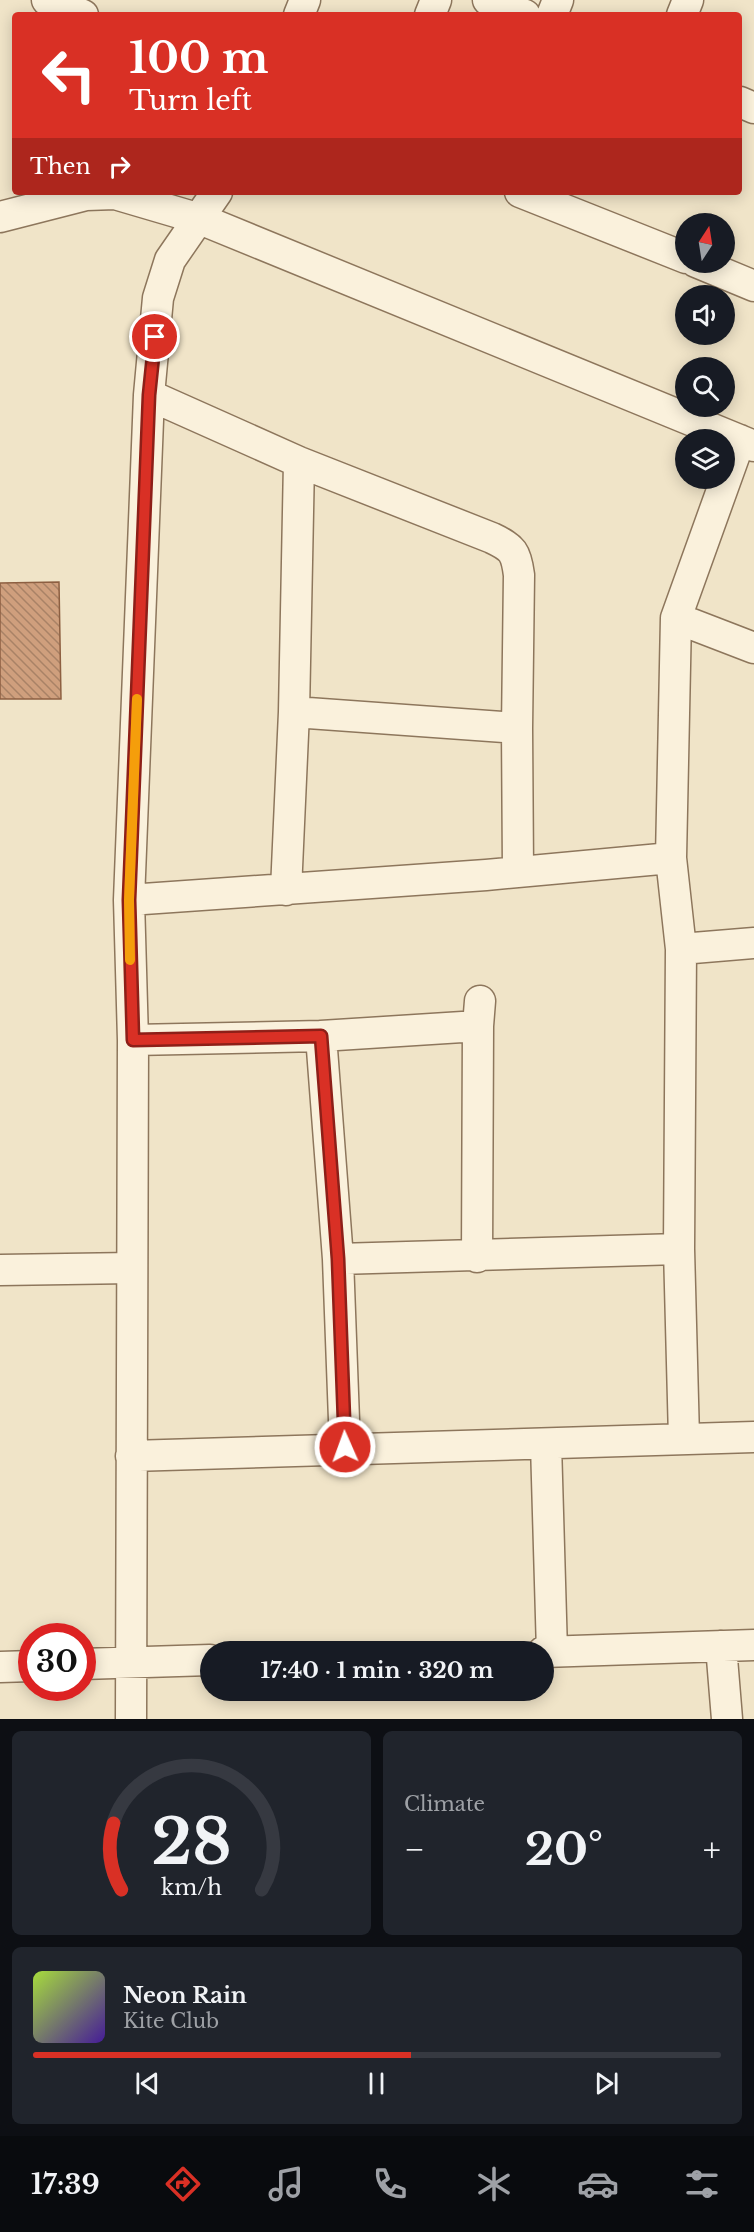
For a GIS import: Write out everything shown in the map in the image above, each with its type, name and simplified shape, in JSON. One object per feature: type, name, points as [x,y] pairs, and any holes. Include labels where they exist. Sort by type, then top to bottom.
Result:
[{"type":"street","points":[[46,0],[76,12]]},
{"type":"street","points":[[488,0],[518,12]]},
{"type":"street","points":[[0,217],[86,195]]},
{"type":"street","points":[[118,195],[200,219],[747,443],[676,618],[671,858],[681,949],[679,1249],[684,1438]]},
{"type":"street","points":[[130,1719],[133,1040],[129,900],[149,395],[158,298],[170,260],[215,195]]},
{"type":"street","points":[[528,195],[675,254]]},
{"type":"street","points":[[723,273],[754,286]]},
{"type":"street","points":[[149,395],[299,462],[509,547],[517,559],[519,575],[518,870]]},
{"type":"street","points":[[286,890],[294,712],[299,462]]},
{"type":"street","points":[[676,618],[754,648]]},
{"type":"street","points":[[294,712],[517,728]]},
{"type":"street","points":[[129,900],[486,875],[518,870],[671,858]]},
{"type":"street","points":[[681,949],[754,943]]},
{"type":"street","points":[[133,1040],[321,1036],[479,1013],[477,1257]]},
{"type":"street","points":[[321,1036],[338,1259],[345,1447]]},
{"type":"street","points":[[338,1259],[477,1257],[679,1249]]},
{"type":"street","points":[[0,1270],[132,1268]]},
{"type":"street","points":[[131,1456],[345,1447],[546,1444],[754,1437]]},
{"type":"street","points":[[546,1444],[547,1641]]},
{"type":"street","points":[[554,1652],[754,1645]]},
{"type":"street","points":[[721,1646],[728,1719]]},
{"type":"street","points":[[96,1663],[200,1660]]},
{"type":"street","points":[[0,1667],[18,1666]]},
{"type":"building","points":[[59,582],[61,699],[0,699],[0,583]]},
{"type":"slow traffic","points":[[130,960],[129,900],[137,699]]},
{"type":"route","points":[[155,337],[149,395],[129,900],[133,1040],[321,1036],[338,1259],[345,1447]]}]
